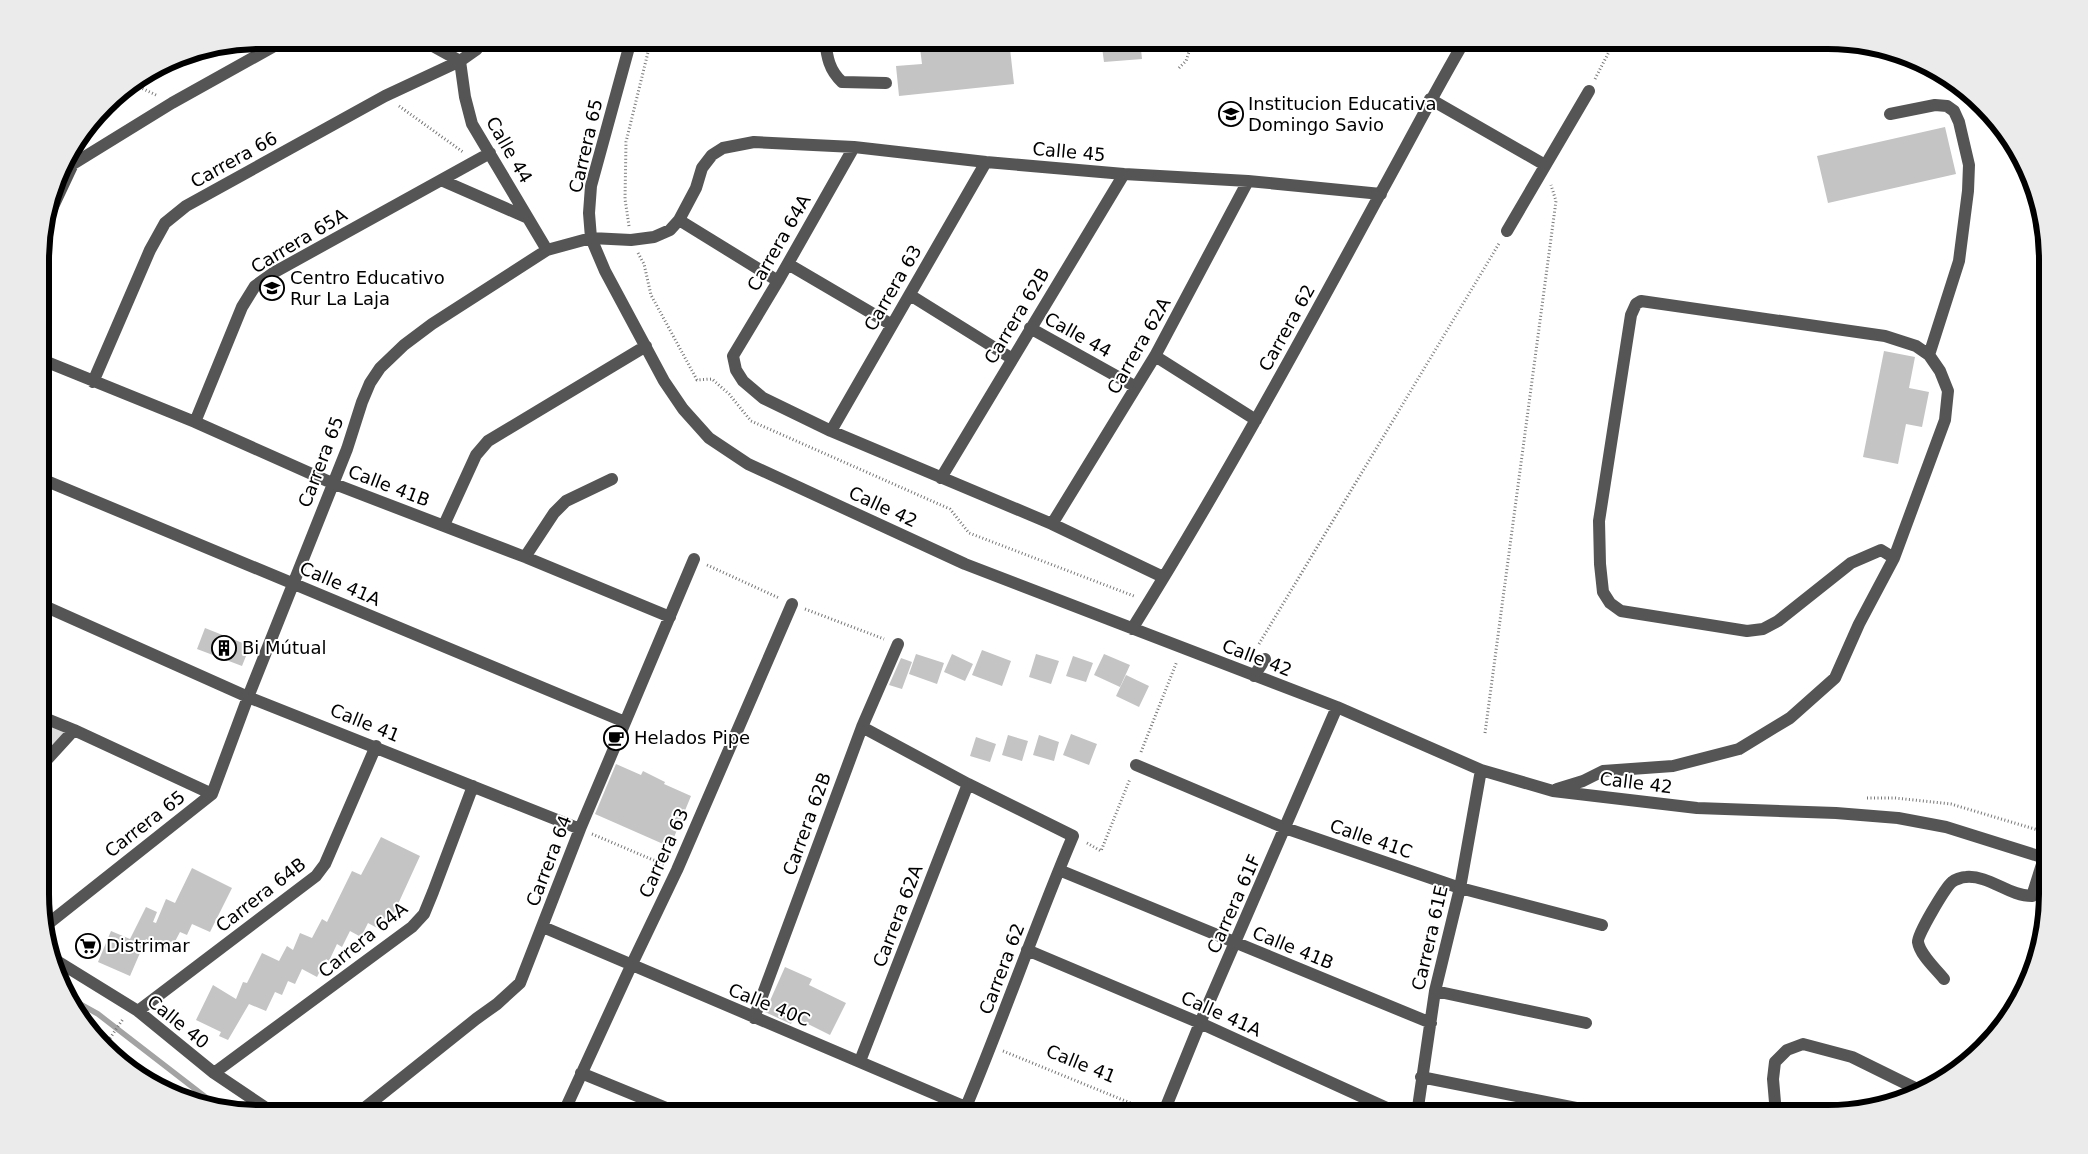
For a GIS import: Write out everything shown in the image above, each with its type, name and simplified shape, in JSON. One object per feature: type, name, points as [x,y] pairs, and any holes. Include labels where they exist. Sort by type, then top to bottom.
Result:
[{"type":"street","points":[[61,190],[73,164],[172,103],[269,49]]},
{"type":"street","points":[[438,49],[460,61]]},
{"type":"street","name":"Carrera 66","points":[[93,382],[150,250],[165,223],[186,206],[384,96],[460,61],[477,49]]},
{"type":"street","name":"Carrera 65","points":[[51,922],[212,794],[248,696],[347,449],[362,402],[370,383],[380,368],[404,345],[432,324],[547,250],[591,238],[589,213],[591,186],[629,49]]},
{"type":"street","points":[[826,49],[827,58],[834,75],[842,82],[886,83]]},
{"type":"street","name":"Carrera 62","points":[[1132,629],[1256,420],[1381,194],[1430,99],[1460,49]]},
{"type":"street","name":"Calle 44","points":[[460,61],[472,124],[547,250]]},
{"type":"street","points":[[1507,231],[1588,91]]},
{"type":"street","points":[[1430,99],[1545,165]]},
{"type":"street","points":[[1890,114],[1935,105],[1947,106],[1954,111],[1959,122],[1969,165],[1968,191],[1959,261],[1929,355]]},
{"type":"street","name":"Calle 45","points":[[679,220],[696,188],[702,168],[712,155],[722,148],[754,142],[854,147],[986,162],[1124,174],[1248,181],[1381,194]]},
{"type":"street","name":"Carrera 64A","points":[[830,431],[763,398],[743,381],[736,370],[733,356],[788,264],[854,147]]},
{"type":"street","name":"Carrera 65A","points":[[195,422],[242,307],[255,286],[273,272],[490,153]]},
{"type":"street","name":"Carrera 63","points":[[830,431],[986,162]]},
{"type":"street","name":"Carrera 62B","points":[[941,478],[1011,358],[1124,174]]},
{"type":"street","points":[[441,180],[528,218]]},
{"type":"street","name":"Carrera 62A","points":[[1052,524],[1155,356],[1248,181]]},
{"type":"street","points":[[591,238],[631,240],[654,237],[670,230],[679,220],[778,281]]},
{"type":"street","name":"Calle 42","points":[[591,238],[605,271],[664,381],[683,409],[709,438],[748,464],[964,564],[1337,708],[1481,770],[1553,791],[1698,808],[1836,813],[1898,818],[1946,827],[2039,857]]},
{"type":"street","points":[[788,264],[892,325]]},
{"type":"street","points":[[910,295],[1011,358]]},
{"type":"street","points":[[1553,791],[1603,772],[1673,766],[1738,749],[1790,718],[1835,678],[1859,624],[1894,558],[1945,420],[1948,391],[1940,371],[1929,355],[1916,346],[1885,336],[1641,301],[1636,304],[1631,314],[1599,521],[1603,592],[1610,603],[1620,611],[1747,631],[1763,629],[1778,621],[1851,563],[1881,550],[1894,558]]},
{"type":"street","name":"Calle 44","points":[[1030,328],[1136,387]]},
{"type":"street","points":[[444,525],[476,455],[488,441],[646,346]]},
{"type":"street","points":[[1155,356],[1256,420]]},
{"type":"street","name":"Calle 41B","points":[[49,363],[195,422],[332,483],[525,557],[670,617]]},
{"type":"street","points":[[830,431],[1052,524],[1163,577]]},
{"type":"street","points":[[525,557],[554,513],[566,502],[612,479]]},
{"type":"street","name":"Calle 41A","points":[[49,482],[625,722]]},
{"type":"street","name":"Carrera 64","points":[[368,1105],[497,1004],[520,982],[580,828],[694,559]]},
{"type":"street","name":"Carrera 63","points":[[568,1105],[581,1072],[677,870],[792,604]]},
{"type":"street","name":"Calle 41","points":[[49,608],[248,696],[580,828]]},
{"type":"street","name":"Carrera 62B","points":[[754,1018],[862,727],[898,644]]},
{"type":"street","points":[[1254,676],[1265,659]]},
{"type":"street","name":"Carrera 61F","points":[[1167,1105],[1200,1023],[1236,944],[1337,708]]},
{"type":"street","points":[[49,720],[212,794]]},
{"type":"street","points":[[862,727],[968,784]]},
{"type":"street","points":[[49,757],[74,730]]},
{"type":"street","name":"Carrera 64B","points":[[138,1011],[316,876],[325,864],[376,746]]},
{"type":"street","name":"Calle 41C","points":[[1136,765],[1285,828],[1460,888],[1602,924]]},
{"type":"street","name":"Carrera 61E","points":[[1418,1105],[1435,991],[1460,888],[1481,770]]},
{"type":"street","name":"Carrera 62","points":[[967,1105],[992,1046],[1027,950],[1073,836],[968,784]]},
{"type":"street","name":"Carrera 62A","points":[[860,1061],[968,784]]},
{"type":"street","name":"Carrera 64A","points":[[214,1074],[412,927],[424,914],[473,786]]},
{"type":"street","name":"Calle 41B","points":[[1059,870],[1431,1023]]},
{"type":"street","points":[[1944,979],[1922,951],[1918,940],[1922,928],[1952,882],[1965,877],[1977,878],[2024,896],[2032,896],[2039,878]]},
{"type":"street","name":"Calle 40C","points":[[543,927],[754,1018],[860,1061],[952,1105]]},
{"type":"street","name":"Calle 41A","points":[[1027,950],[1200,1023],[1380,1105]]},
{"type":"street","name":"Calle 40","points":[[61,964],[138,1011],[214,1074],[261,1105]]},
{"type":"street","points":[[1435,991],[1586,1023]]},
{"type":"street","points":[[1775,1105],[1773,1079],[1775,1062],[1787,1050],[1803,1044],[1852,1057],[1913,1087]]},
{"type":"street","points":[[581,1072],[660,1105]]},
{"type":"street","points":[[1421,1077],[1554,1105]]},
{"type":"path","points":[[649,49],[626,142],[625,199],[631,240],[644,264],[651,295],[697,380],[712,379],[729,394],[751,421],[950,509],[969,534],[1148,602]]},
{"type":"path","points":[[1179,68],[1186,60],[1190,49]]},
{"type":"path","points":[[1588,91],[1610,49]]},
{"type":"path","points":[[139,87],[172,103]]},
{"type":"path","name":"Calle 44","points":[[384,96],[475,162]]},
{"type":"path","points":[[1485,733],[1556,201],[1545,165]]},
{"type":"path","points":[[1258,646],[1507,231]]},
{"type":"path","points":[[1858,798],[1895,798],[1951,804],[2039,830]]},
{"type":"path","points":[[580,828],[677,870]]},
{"type":"path","points":[[109,1041],[124,1018]]},
{"type":"path","name":"Calle 41","points":[[992,1046],[1136,1105]]},
{"type":"shaded area","points":[[49,720],[74,730],[49,756]]},
{"type":"building","points":[[920,49],[1010,49],[1014,84],[899,96],[896,66],[922,64]]},
{"type":"building","points":[[1102,49],[1141,49],[1142,59],[1104,62]]},
{"type":"building","points":[[1945,127],[1956,174],[1828,203],[1817,156]]},
{"type":"building","points":[[1884,351],[1915,357],[1909,388],[1929,392],[1922,427],[1906,424],[1898,464],[1863,457]]},
{"type":"building","name":"Bi Mútual","points":[[205,628],[250,646],[242,666],[197,649]]},
{"type":"building","points":[[982,650],[1011,661],[1002,686],[972,675]]},
{"type":"building","points":[[916,654],[944,663],[937,684],[909,674]]},
{"type":"building","points":[[952,654],[973,664],[965,681],[944,672]]},
{"type":"building","points":[[1036,654],[1059,661],[1051,684],[1029,677]]},
{"type":"building","points":[[1104,654],[1130,665],[1120,687],[1094,675]]},
{"type":"building","points":[[1073,656],[1093,663],[1086,682],[1066,676]]},
{"type":"building","points":[[901,658],[912,662],[902,689],[889,685]]},
{"type":"building","points":[[1126,675],[1149,686],[1139,707],[1116,696]]},
{"type":"building","points":[[1071,734],[1097,744],[1089,765],[1063,755]]},
{"type":"building","points":[[1008,735],[1028,741],[1022,761],[1002,755]]},
{"type":"building","points":[[1039,735],[1059,742],[1054,761],[1033,755]]},
{"type":"building","points":[[976,737],[996,744],[990,762],[970,756]]},
{"type":"building","points":[[616,764],[641,775],[643,771],[665,782],[664,784],[691,796],[670,847],[595,814]]},
{"type":"building","points":[[381,837],[420,856],[393,915],[388,912],[379,929],[368,923],[361,937],[350,931],[342,947],[337,944],[329,961],[326,959],[317,977],[302,969],[295,984],[288,981],[282,995],[275,992],[266,1011],[249,1004],[228,1040],[219,1036],[221,1032],[196,1020],[213,985],[236,999],[243,982],[247,983],[262,953],[279,961],[287,946],[293,950],[300,933],[312,938],[322,919],[327,922],[352,871],[361,875]]},
{"type":"building","points":[[192,868],[232,888],[210,932],[192,924],[187,935],[180,932],[170,951],[146,939],[130,976],[98,962],[111,931],[130,939],[146,907],[157,912],[153,922],[156,923],[166,899],[175,903]]},
{"type":"building","points":[[785,967],[812,979],[809,985],[846,1003],[830,1035],[794,1017],[791,1024],[765,1012]]},
{"type":"waterway","points":[[79,1004],[98,1014],[207,1099]]},
{"type":"place","name":"Institucion Educativa Domingo Savio","points":[[1231,114]]},
{"type":"place","name":"Centro Educativo Rur La Laja","points":[[272,288]]},
{"type":"place","name":"Bi Mútual","points":[[224,648]]},
{"type":"place","name":"Helados Pipe","points":[[616,738]]},
{"type":"place","name":"Distrimar","points":[[88,946]]}]
